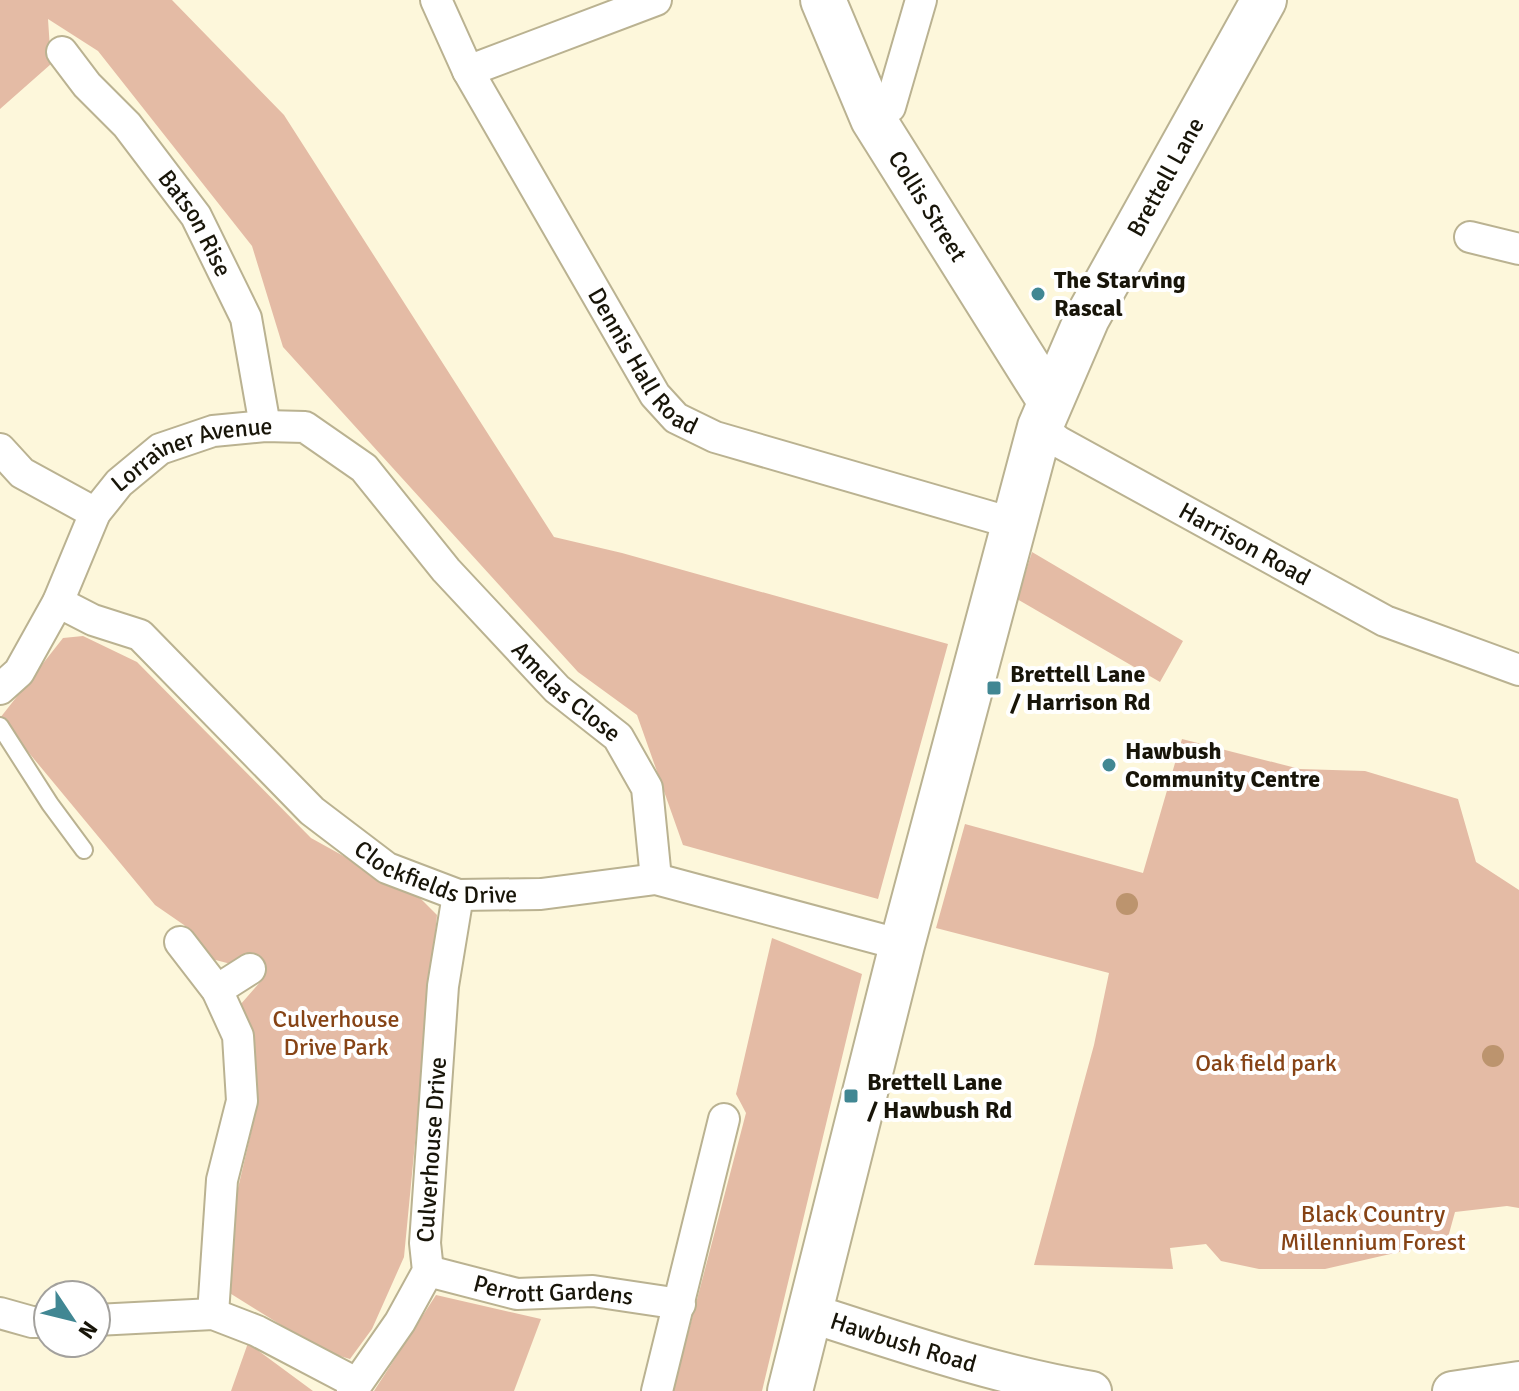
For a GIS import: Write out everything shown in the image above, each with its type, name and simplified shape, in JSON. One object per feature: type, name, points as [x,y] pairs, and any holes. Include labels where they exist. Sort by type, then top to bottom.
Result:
[{"type":"main road","name":"Collis Street","points":[[823,0],[873,119],[1045,414]]},
{"type":"main road","name":"Brettell Lane","points":[[790,1391],[1012,523],[1045,414],[1087,318],[1264,0]]},
{"type":"street","name":"Dennis Hall Road","points":[[436,0],[468,71],[655,395],[676,418],[715,437],[1012,523]]},
{"type":"street","points":[[468,71],[656,0]]},
{"type":"street","points":[[873,119],[890,107],[921,0]]},
{"type":"street","name":"Batson Rise","points":[[62,52],[87,85],[127,125],[196,216],[246,318],[265,426]]},
{"type":"street","points":[[1470,237],[1519,249]]},
{"type":"street","name":"Harrison Road","points":[[1045,414],[1059,442],[1385,621],[1519,670]]},
{"type":"street","name":"Lorrainer Avenue","points":[[0,689],[19,672],[58,602],[95,513],[119,483],[160,449],[213,431],[265,426],[305,427],[364,468],[446,570]]},
{"type":"street","points":[[0,449],[22,473],[95,513]]},
{"type":"street","name":"Amelas Close","points":[[446,570],[557,689],[618,737],[647,788],[656,879]]},
{"type":"street","name":"Clockfields Drive","points":[[58,602],[93,620],[140,635],[312,811],[387,868],[458,895],[541,894],[656,879],[902,945]]},
{"type":"street","name":"Harrison Road","points":[[1456,649],[1519,651]]},
{"type":"street","name":"Culverhouse Drive","points":[[354,1387],[400,1322],[428,1271],[425,1243],[442,1001],[458,895]]},
{"type":"street","points":[[180,942],[217,990],[238,1036],[242,1101],[222,1180],[213,1314]]},
{"type":"street","points":[[217,990],[250,969]]},
{"type":"street","points":[[657,1391],[724,1119]]},
{"type":"street","name":"Perrott Gardens","points":[[428,1271],[517,1294],[593,1291],[680,1304]]},
{"type":"street","points":[[0,1313],[32,1322]]},
{"type":"street","name":"Hawbush Road","points":[[810,1313],[941,1355],[1056,1385],[1092,1391]]},
{"type":"street","points":[[112,1319],[213,1314],[257,1331],[354,1387]]},
{"type":"street","points":[[1452,1391],[1519,1381]]},
{"type":"lane","points":[[0,726],[84,850]]},
{"type":"green space","points":[[0,0],[172,0],[284,115],[554,537],[948,644],[878,899],[683,845],[637,715],[578,672],[283,347],[252,246],[98,51],[48,19],[51,64],[0,109]]},
{"type":"green space","points":[[1032,552],[1183,641],[1160,682],[1017,599]]},
{"type":"green space","name":"Culverhouse Drive Park","points":[[83,636],[137,662],[311,838],[421,899],[437,915],[404,1257],[372,1329],[350,1359],[323,1351],[228,1292],[227,1235],[258,1103],[240,1005],[262,980],[250,969],[208,958],[184,925],[155,905],[0,718],[63,638]]},
{"type":"green space","name":"Oak field park","points":[[1182,739],[1300,769],[1365,771],[1458,799],[1476,862],[1519,890],[1519,1208],[1507,1206],[1455,1212],[1447,1241],[1325,1269],[1259,1269],[1221,1261],[1206,1244],[1170,1248],[1173,1269],[1034,1265],[1094,1045],[1109,973],[936,928],[965,824],[1143,873]]},
{"type":"green space","points":[[772,938],[862,974],[762,1391],[673,1391],[746,1113],[736,1094]]},
{"type":"green space","points":[[436,1295],[541,1319],[514,1391],[374,1391]]},
{"type":"green space","points":[[248,1343],[313,1391],[231,1391]]},
{"type":"place","name":"The Starving Rascal","points":[[1038,294]]},
{"type":"place","name":"Brettell Lane / Harrison Rd","points":[[994,688]]},
{"type":"place","name":"Hawbush Community Centre","points":[[1109,765]]},
{"type":"place","name":"Brettell Lane / Hawbush Rd","points":[[851,1096]]},
{"type":"park label","name":"Black Country Millennium Forest","points":[[1373,1228]]}]
